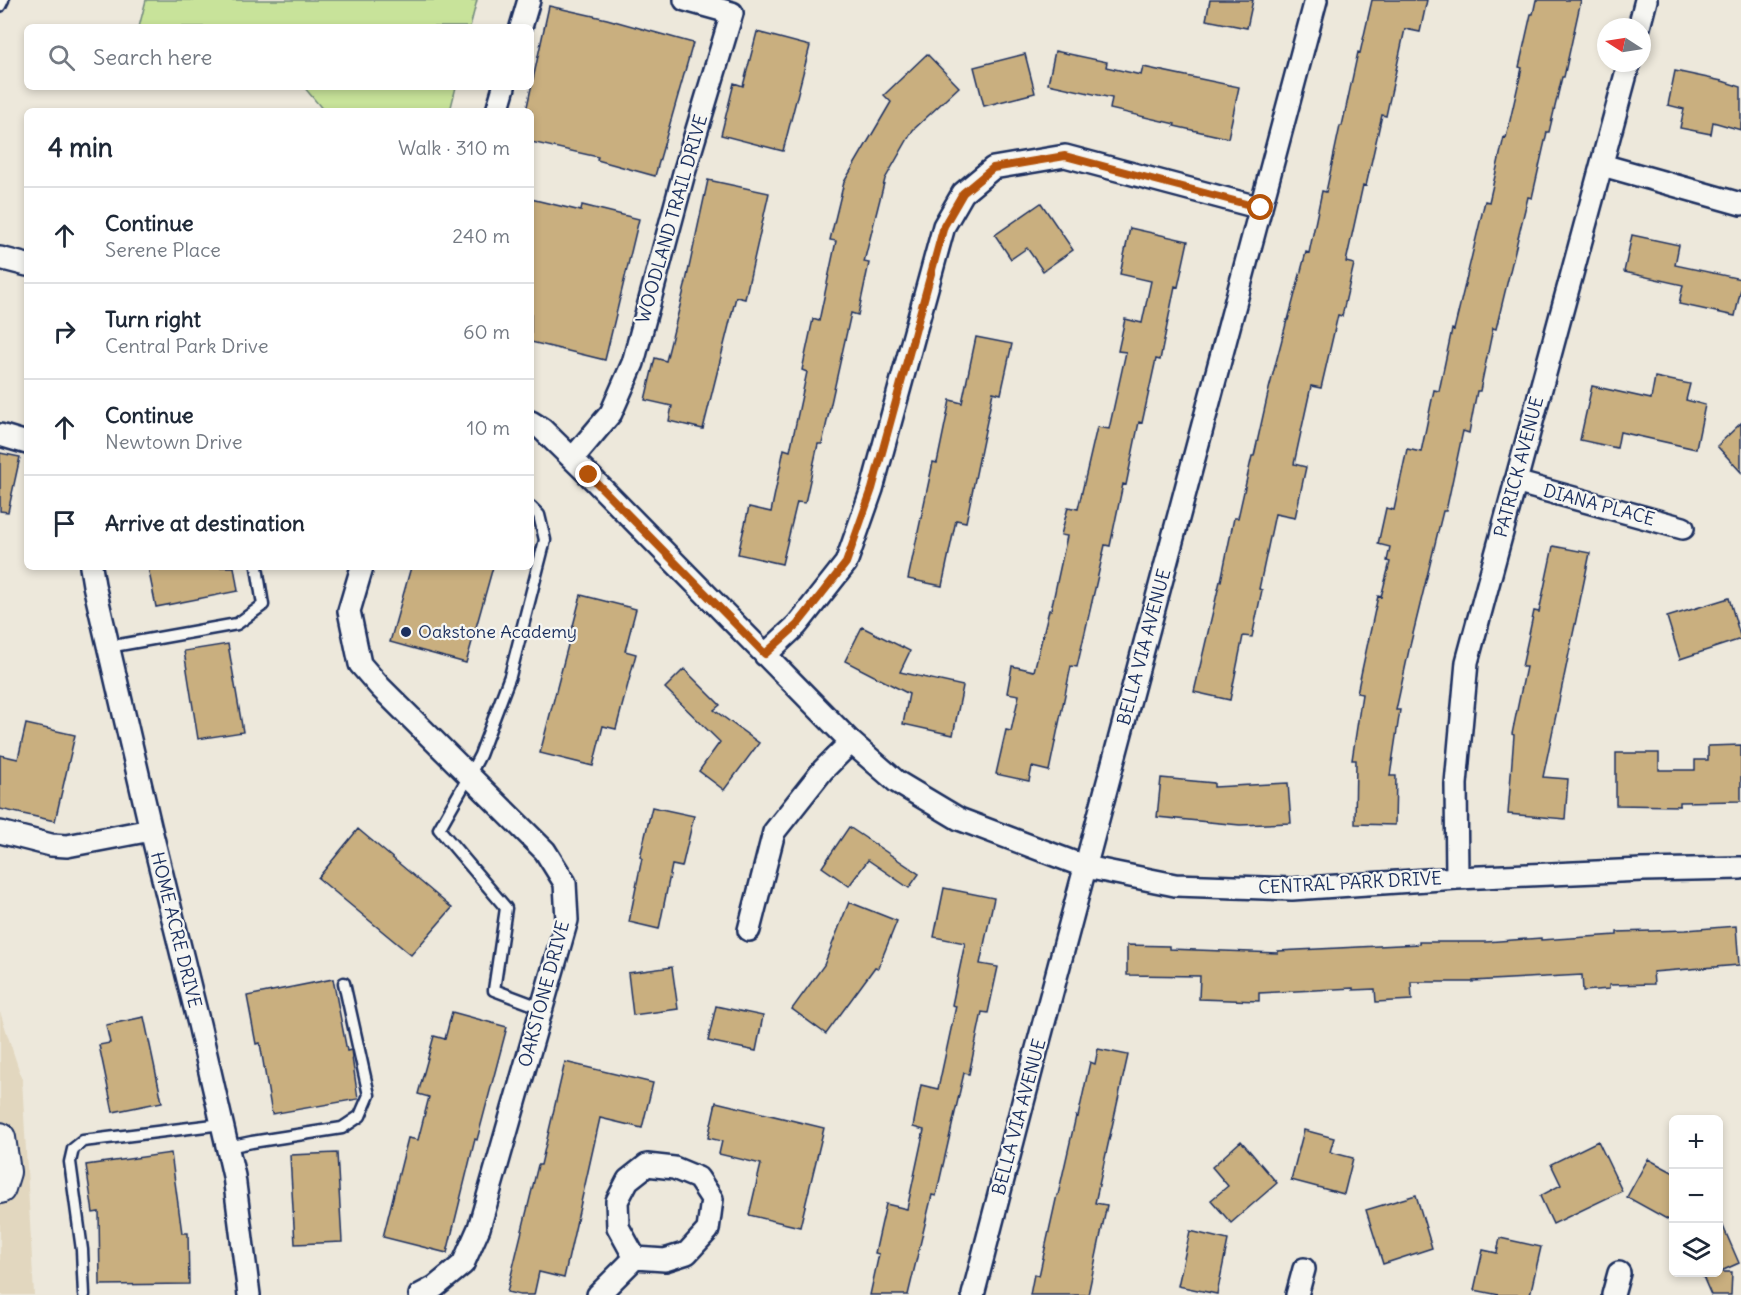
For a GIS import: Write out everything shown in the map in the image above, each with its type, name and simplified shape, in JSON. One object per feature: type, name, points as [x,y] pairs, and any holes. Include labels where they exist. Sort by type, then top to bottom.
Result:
[{"type":"street","points":[[522,24],[529,0]]},
{"type":"street","name":"WOODLAND TRAIL DRIVE","points":[[573,458],[611,413],[633,363],[652,285],[732,13],[685,0]]},
{"type":"street","name":"BELLA VIA AVENUE","points":[[973,1295],[1316,0]]},
{"type":"street","points":[[1641,18],[1646,0]]},
{"type":"street","name":"PATRICK AVENUE","points":[[1457,878],[1456,784],[1467,662],[1627,72]]},
{"type":"street","points":[[497,108],[503,90]]},
{"type":"street","points":[[765,654],[797,625],[846,563],[872,489],[944,226],[963,193],[993,168],[1065,156],[1261,208]]},
{"type":"street","points":[[1602,165],[1741,204]]},
{"type":"street","points":[[0,258],[24,264]]},
{"type":"street","name":"CENTRAL PARK DRIVE","points":[[534,424],[573,458],[851,742],[897,782],[959,819],[1086,867],[1175,885],[1292,889],[1457,878],[1741,868]]},
{"type":"street","points":[[0,435],[24,442]]},
{"type":"street","name":"DIANA PLACE","points":[[1515,482],[1683,528]]},
{"type":"street","name":"HOME ACRE DRIVE","points":[[92,570],[151,830],[228,1147],[234,1176],[249,1295]]},
{"type":"street","name":"OAKSTONE DRIVE","points":[[361,570],[349,611],[360,664],[380,687],[545,851],[565,884],[567,920],[479,1228],[463,1264],[435,1287],[420,1295]]},
{"type":"street","points":[[749,930],[774,832],[823,770],[851,742]]},
{"type":"street","points":[[0,832],[51,845],[67,846],[151,830]]},
{"type":"street","points":[[0,1137],[5,1172],[0,1188]]},
{"type":"street","points":[[598,1295],[634,1258],[665,1260],[687,1253],[708,1230],[712,1199],[698,1178],[674,1168],[647,1165],[628,1180],[617,1202],[618,1227],[634,1258]]},
{"type":"street","points":[[1297,1295],[1304,1269]]},
{"type":"street","points":[[1613,1295],[1619,1273]]},
{"type":"lane","points":[[0,6],[3,0]]},
{"type":"lane","points":[[534,510],[539,515],[545,540],[510,676],[480,755],[439,829],[506,908],[494,990],[542,1008]]},
{"type":"lane","points":[[108,647],[237,624],[263,605],[257,570]]},
{"type":"lane","points":[[228,1147],[342,1128],[360,1116],[369,1095],[344,983]]},
{"type":"lane","points":[[84,1295],[82,1250],[70,1161],[73,1149],[83,1141],[222,1124]]},
{"type":"shaded area","points":[[0,1012],[22,1079],[34,1295],[0,1295]]},
{"type":"green space","points":[[146,0],[477,0],[471,24],[140,24]]},
{"type":"green space","points":[[306,90],[455,90],[451,108],[322,108]]},
{"type":"building","points":[[1210,0],[1253,0],[1247,28],[1206,20]]},
{"type":"building","points":[[1372,0],[1427,0],[1420,32],[1405,29],[1386,116],[1382,115],[1366,186],[1363,185],[1346,262],[1354,264],[1342,316],[1338,315],[1321,388],[1311,386],[1294,464],[1306,467],[1295,518],[1275,514],[1259,589],[1262,590],[1252,637],[1243,636],[1230,700],[1194,692],[1234,518],[1238,518],[1287,320],[1306,252],[1309,253],[1322,191],[1326,192]]},
{"type":"building","points":[[1536,0],[1581,0],[1564,77],[1562,77],[1549,132],[1547,132],[1532,198],[1528,197],[1496,329],[1493,328],[1469,433],[1463,431],[1446,511],[1443,511],[1409,650],[1396,710],[1400,710],[1390,776],[1396,776],[1395,825],[1355,824],[1356,760],[1352,760],[1362,694],[1357,693],[1378,596],[1381,597],[1390,562],[1387,561],[1390,547],[1378,544],[1386,508],[1394,510],[1407,449],[1421,452],[1434,390],[1439,391],[1452,329],[1454,330],[1485,201],[1489,202],[1504,137],[1506,138],[1522,68],[1519,67]]},
{"type":"building","points":[[549,6],[607,19],[693,43],[655,176],[597,160],[598,157],[534,143],[534,108],[527,108],[531,90],[534,90],[534,74]]},
{"type":"building","points":[[757,32],[810,46],[783,151],[721,135],[734,83],[743,86]]},
{"type":"building","points":[[1055,51],[1107,62],[1106,67],[1141,75],[1143,67],[1239,87],[1228,138],[1110,109],[1112,98],[1048,84]]},
{"type":"building","points":[[927,54],[959,87],[913,130],[885,179],[864,262],[869,263],[858,315],[851,313],[822,444],[818,444],[805,503],[797,502],[782,564],[738,554],[749,507],[771,512],[784,449],[790,451],[807,372],[802,370],[813,319],[819,321],[836,241],[830,240],[844,182],[891,102],[884,95]]},
{"type":"building","points":[[1025,54],[1035,93],[984,106],[974,67]]},
{"type":"building","points":[[1675,71],[1741,87],[1741,130],[1713,122],[1711,134],[1680,128],[1684,109],[1668,105]]},
{"type":"building","points":[[708,180],[769,193],[745,299],[736,297],[703,429],[669,421],[672,406],[645,400],[655,358],[666,361]]},
{"type":"building","points":[[534,200],[581,211],[582,205],[639,219],[605,360],[534,343]]},
{"type":"building","points":[[1041,203],[1073,250],[1043,271],[1027,248],[1011,259],[995,235]]},
{"type":"building","points":[[1130,228],[1188,241],[1178,287],[1175,286],[1160,360],[1156,359],[1142,423],[1139,422],[1110,546],[1105,545],[1077,667],[1071,666],[1049,771],[1032,767],[1029,781],[996,774],[1006,730],[1011,731],[1019,695],[1007,693],[1012,666],[1034,671],[1049,610],[1051,610],[1067,536],[1061,535],[1068,507],[1078,509],[1097,427],[1109,429],[1126,352],[1118,351],[1125,319],[1142,323],[1151,281],[1120,274]]},
{"type":"building","points":[[1632,235],[1679,245],[1675,265],[1741,279],[1735,316],[1679,304],[1683,285],[1624,272]]},
{"type":"building","points":[[976,337],[1012,344],[1001,394],[993,392],[966,522],[956,520],[942,586],[908,579],[933,462],[937,463],[950,400],[962,403]]},
{"type":"building","points":[[1655,377],[1690,384],[1686,400],[1705,405],[1696,449],[1620,432],[1617,448],[1580,440],[1592,386],[1651,399]]},
{"type":"building","points":[[1741,423],[1741,472],[1717,446]]},
{"type":"building","points":[[0,453],[20,457],[8,512],[0,511]]},
{"type":"building","points":[[1553,546],[1590,553],[1543,777],[1568,779],[1565,819],[1508,814],[1514,735],[1512,734],[1526,667],[1522,667],[1534,611],[1539,612]]},
{"type":"building","points":[[149,570],[234,570],[238,591],[156,607]]},
{"type":"building","points":[[410,570],[492,570],[466,663],[390,642]]},
{"type":"building","points":[[581,595],[636,609],[625,651],[636,654],[616,729],[603,726],[593,766],[540,753]]},
{"type":"building","points":[[1729,598],[1741,639],[1680,659],[1667,617]]},
{"type":"building","points":[[862,627],[910,651],[900,672],[963,686],[953,735],[903,724],[909,694],[845,661]]},
{"type":"building","points":[[228,644],[243,732],[198,739],[184,651]]},
{"type":"building","points":[[684,669],[720,705],[714,710],[759,743],[724,790],[699,771],[720,742],[665,688]]},
{"type":"building","points":[[26,724],[75,735],[55,821],[0,809],[0,755],[18,759]]},
{"type":"building","points":[[1741,745],[1741,801],[1680,802],[1680,806],[1616,805],[1616,753],[1659,753],[1659,770],[1695,770],[1695,760],[1708,760],[1708,746]]},
{"type":"building","points":[[1161,778],[1214,783],[1214,787],[1288,783],[1291,823],[1240,825],[1157,817]]},
{"type":"building","points":[[652,807],[694,816],[682,867],[672,865],[659,929],[629,922],[642,858],[640,857]]},
{"type":"building","points":[[849,827],[919,874],[909,888],[868,860],[849,886],[822,867]]},
{"type":"building","points":[[358,829],[452,908],[411,955],[318,878]]},
{"type":"building","points":[[944,888],[994,898],[980,964],[998,967],[988,1013],[982,1012],[969,1074],[964,1073],[936,1196],[932,1195],[908,1295],[870,1295],[879,1254],[875,1253],[886,1204],[907,1209],[924,1130],[913,1127],[921,1085],[938,1089],[956,1006],[952,1005],[965,943],[934,937]]},
{"type":"building","points":[[849,902],[897,921],[878,968],[875,967],[826,1034],[792,1009],[824,965]]},
{"type":"building","points":[[1736,926],[1739,965],[1653,972],[1654,984],[1609,985],[1609,989],[1583,991],[1582,975],[1473,982],[1411,982],[1412,1000],[1376,1002],[1375,989],[1353,990],[1353,988],[1259,993],[1259,1001],[1199,999],[1200,976],[1127,975],[1127,945],[1278,953],[1278,951],[1419,944],[1419,942],[1486,942],[1541,938],[1541,940],[1617,935],[1617,932]]},
{"type":"building","points":[[672,967],[678,1009],[633,1015],[628,973]]},
{"type":"building","points":[[333,979],[347,1051],[351,1050],[358,1099],[272,1114],[260,1043],[256,1044],[247,996]]},
{"type":"building","points":[[716,1006],[763,1016],[756,1051],[708,1041]]},
{"type":"building","points":[[452,1012],[507,1027],[477,1140],[475,1139],[447,1253],[383,1237],[408,1138],[418,1140],[429,1097],[418,1094],[434,1036],[445,1039]]},
{"type":"building","points":[[144,1017],[162,1102],[113,1112],[99,1045],[110,1043],[106,1025]]},
{"type":"building","points":[[1098,1049],[1128,1055],[1095,1203],[1107,1205],[1088,1295],[1030,1295],[1034,1274],[1039,1276],[1090,1062],[1095,1064]]},
{"type":"building","points":[[565,1062],[653,1083],[642,1128],[600,1118],[564,1278],[539,1272],[534,1295],[520,1295],[507,1292],[538,1165],[541,1165]]},
{"type":"building","points":[[716,1102],[824,1128],[800,1227],[749,1215],[761,1164],[719,1154],[722,1141],[708,1138]]},
{"type":"building","points":[[1304,1130],[1334,1138],[1330,1152],[1353,1158],[1344,1194],[1291,1180]]},
{"type":"building","points":[[1241,1141],[1277,1183],[1231,1223],[1211,1200],[1228,1186],[1212,1167]]},
{"type":"building","points":[[1598,1141],[1622,1191],[1553,1224],[1540,1196],[1561,1185],[1551,1164]]},
{"type":"building","points":[[171,1153],[182,1233],[188,1233],[189,1284],[100,1285],[99,1212],[93,1213],[86,1165]]},
{"type":"building","points":[[337,1153],[342,1242],[295,1244],[290,1155]]},
{"type":"building","points":[[1648,1159],[1669,1170],[1669,1220],[1627,1197]]},
{"type":"building","points":[[1416,1195],[1432,1248],[1383,1264],[1366,1210]]},
{"type":"building","points":[[1723,1226],[1739,1263],[1723,1270]]},
{"type":"building","points":[[1190,1231],[1228,1240],[1217,1294],[1178,1286]]},
{"type":"building","points":[[1500,1238],[1541,1247],[1530,1295],[1499,1295],[1474,1290],[1483,1250],[1497,1253]]},
{"type":"building","points":[[1723,1272],[1732,1272],[1731,1295],[1711,1295],[1703,1277],[1723,1277]]},
{"type":"place","name":"Oakstone Academy","points":[[406,632]]},
{"type":"route","points":[[589,475],[765,654],[797,625],[846,563],[872,489],[944,226],[963,193],[993,168],[1065,156],[1261,208]]}]
